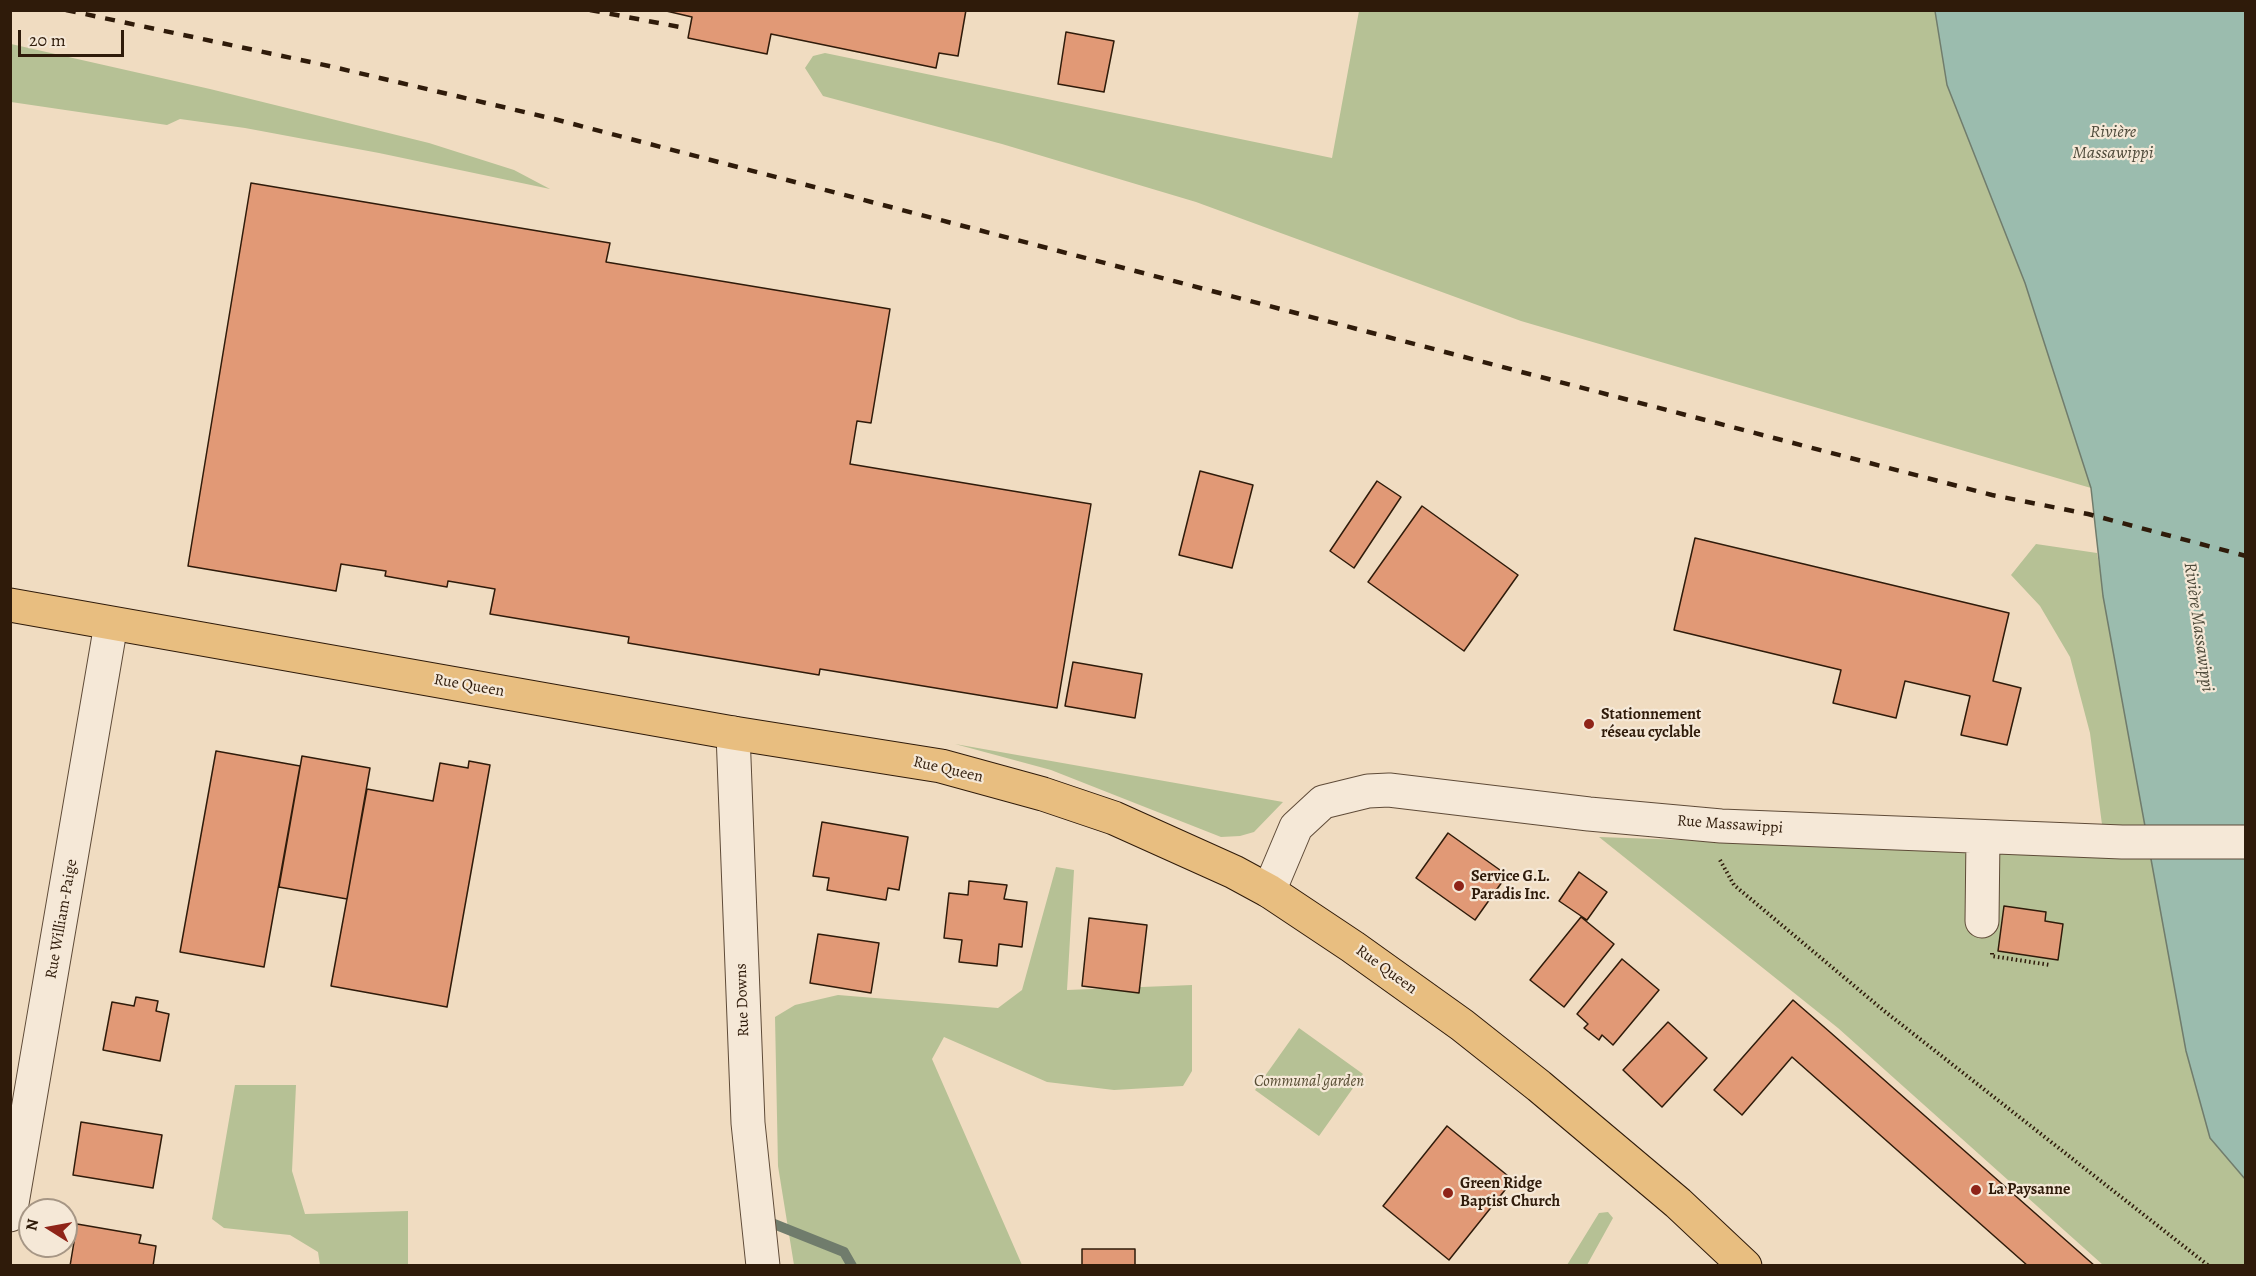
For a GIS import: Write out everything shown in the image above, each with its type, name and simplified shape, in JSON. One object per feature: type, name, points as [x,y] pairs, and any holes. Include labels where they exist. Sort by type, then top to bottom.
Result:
[{"type":"main road","name":"Rue Queen","points":[[10,605],[733,733],[940,766],[1043,794],[1114,818],[1210,860],[1269,891],[1353,946],[1531,1079],[1678,1203],[1745,1266]]},
{"type":"street","name":"Rue William-Paige","points":[[10,1215],[111,624]]},
{"type":"street","name":"Rue Downs","points":[[733,733],[748,1123],[763,1266]]},
{"type":"street","name":"Rue Massawippi","points":[[1269,891],[1296,827],[1323,802],[1368,790],[1389,790],[1578,813],[1721,826],[2122,842],[2246,842]]},
{"type":"street","points":[[1983,837],[1987,934]]},
{"type":"path","points":[[1734,885],[1937,1054],[2209,1266]]},
{"type":"path","points":[[1987,934],[1992,956],[2050,965]]},
{"type":"green space","points":[[1359,11],[1935,11],[1947,85],[2025,283],[2091,488],[1521,321],[1196,202],[1002,144],[823,96],[805,68],[813,56],[825,53],[1332,158]]},
{"type":"green space","points":[[11,44],[210,89],[429,143],[514,170],[550,189],[245,128],[180,119],[167,125],[11,102]]},
{"type":"green space","points":[[2036,544],[2097,553],[2186,1051],[2210,1138],[2245,1179],[2245,1265],[2103,1265],[1838,1028],[1599,837],[2106,855],[2090,733],[2070,657],[2040,606],[2011,575]]},
{"type":"green space","points":[[955,744],[1283,802],[1254,832],[1240,836],[1221,837],[1051,770]]},
{"type":"green space","points":[[1056,867],[1074,870],[1067,990],[1192,985],[1192,1071],[1183,1086],[1114,1090],[1047,1082],[944,1037],[932,1059],[1022,1265],[794,1265],[778,1166],[775,1017],[795,1005],[838,995],[998,1008],[1022,990]]},
{"type":"green space","name":"Communal garden","points":[[1299,1028],[1363,1074],[1319,1136],[1255,1090]]},
{"type":"green space","points":[[235,1085],[296,1085],[292,1171],[305,1214],[408,1211],[408,1265],[320,1265],[318,1252],[290,1235],[224,1228],[212,1219]]},
{"type":"green space","points":[[1608,1212],[1613,1218],[1587,1265],[1567,1265],[1599,1213]]},
{"type":"water","name":"Rivière Massawippi","points":[[1935,11],[2245,11],[2245,1179],[2210,1138],[2186,1051],[2103,596],[2091,488],[2025,283],[1947,85]]},
{"type":"building","points":[[662,10],[966,10],[958,56],[939,53],[936,68],[771,34],[767,54],[688,38],[692,17]]},
{"type":"building","points":[[1066,32],[1114,41],[1104,92],[1058,84]]},
{"type":"building","points":[[251,183],[610,243],[606,262],[890,309],[871,423],[857,421],[850,464],[1091,504],[1057,708],[820,669],[819,675],[628,643],[629,637],[490,614],[495,589],[448,581],[447,587],[385,576],[386,571],[341,564],[336,591],[188,566]]},
{"type":"building","points":[[1200,471],[1253,485],[1232,568],[1179,555]]},
{"type":"building","points":[[1377,481],[1401,497],[1354,568],[1330,551]]},
{"type":"building","points":[[1422,506],[1518,575],[1464,651],[1368,582]]},
{"type":"building","points":[[1695,538],[2009,613],[1993,681],[2021,688],[2007,745],[1961,735],[1970,696],[1905,681],[1896,718],[1833,703],[1841,670],[1674,630]]},
{"type":"building","points":[[1073,662],[1142,674],[1135,718],[1065,706]]},
{"type":"building","points":[[216,751],[300,766],[264,967],[180,952]]},
{"type":"building","points":[[302,756],[370,768],[347,899],[279,887]]},
{"type":"building","points":[[469,761],[490,765],[447,1007],[331,986],[367,789],[433,801],[440,763],[468,768]]},
{"type":"building","points":[[822,822],[908,837],[899,890],[888,888],[886,900],[827,890],[829,878],[813,876]]},
{"type":"building","points":[[1448,833],[1507,875],[1475,920],[1416,878]]},
{"type":"building","points":[[1579,872],[1607,892],[1587,920],[1559,901]]},
{"type":"building","points":[[969,881],[1007,885],[1004,899],[1027,902],[1022,947],[999,944],[997,966],[959,962],[962,940],[944,938],[949,893],[968,895]]},
{"type":"building","points":[[2004,906],[2046,912],[2045,921],[2063,924],[2058,960],[1998,951]]},
{"type":"building","points":[[1581,917],[1614,944],[1564,1007],[1530,980]]},
{"type":"building","points":[[1089,918],[1147,925],[1139,993],[1082,986]]},
{"type":"building","points":[[818,934],[879,943],[871,993],[810,983]]},
{"type":"building","points":[[1622,959],[1659,990],[1613,1045],[1602,1035],[1599,1040],[1584,1028],[1588,1024],[1577,1014]]},
{"type":"building","points":[[136,997],[158,1001],[156,1011],[169,1014],[160,1061],[103,1050],[112,1002],[134,1006]]},
{"type":"building","name":"La Paysanne","points":[[1793,1000],[2095,1266],[2028,1266],[1792,1057],[1742,1115],[1714,1090]]},
{"type":"building","points":[[1668,1022],[1707,1058],[1662,1107],[1623,1070]]},
{"type":"building","points":[[81,1122],[162,1135],[153,1188],[73,1175]]},
{"type":"building","name":"Green Ridge Baptist Church","points":[[1447,1126],[1513,1180],[1449,1260],[1383,1206]]},
{"type":"building","points":[[78,1224],[141,1235],[139,1243],[156,1246],[153,1266],[70,1266],[71,1258],[78,1258]]},
{"type":"building","points":[[1082,1249],[1135,1249],[1135,1266],[1082,1266]]},
{"type":"waterway","points":[[764,1220],[844,1252],[852,1266]]},
{"type":"railway","points":[[66,10],[329,66],[554,119],[1992,495],[2088,514],[2246,556]]},
{"type":"railway","points":[[590,10],[685,28]]},
{"type":"place","name":"Stationnement réseau cyclable","points":[[1589,724]]},
{"type":"place","name":"Service G.L. Paradis Inc.","points":[[1459,886]]},
{"type":"place","name":"La Paysanne","points":[[1976,1190]]},
{"type":"place","name":"Green Ridge Baptist Church","points":[[1448,1193]]}]
